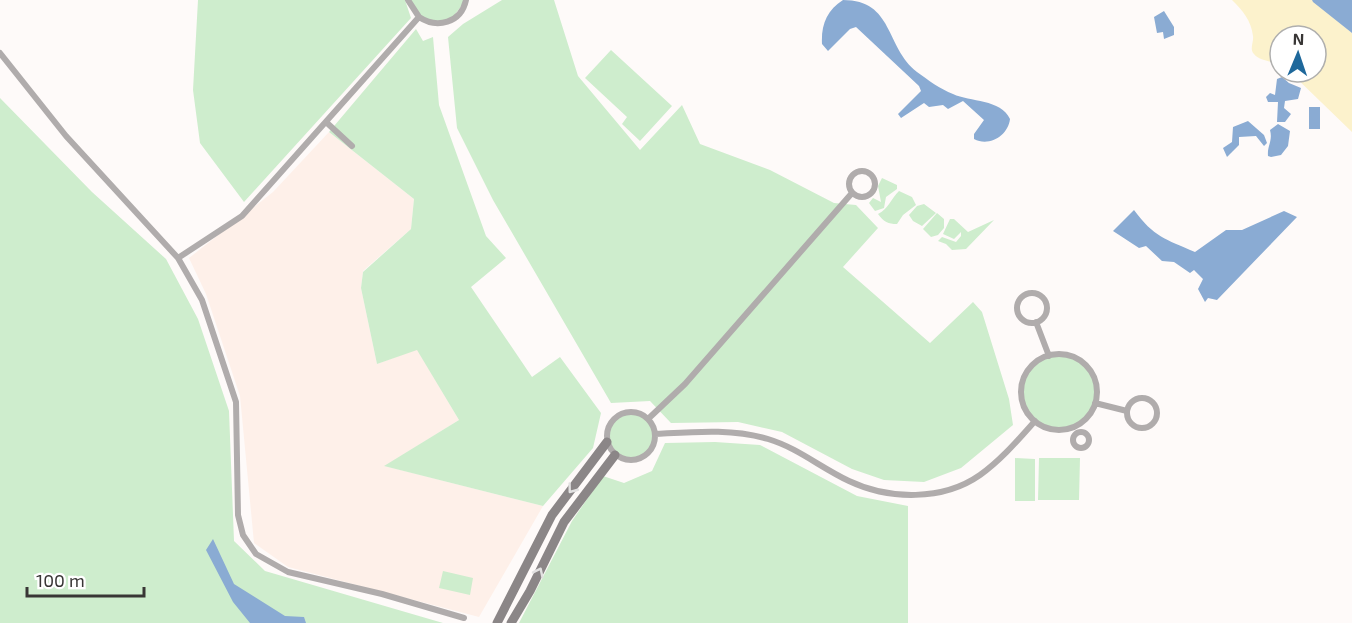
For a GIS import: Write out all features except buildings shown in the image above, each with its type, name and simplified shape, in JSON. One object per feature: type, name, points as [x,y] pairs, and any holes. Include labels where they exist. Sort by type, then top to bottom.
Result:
[{"type":"street","points":[[408,0],[419,17],[432,24],[449,22],[462,12],[466,0]]},
{"type":"street","points":[[178,258],[242,216],[419,17]]},
{"type":"street","points":[[0,52],[66,136],[178,258],[202,300],[236,402],[238,515],[243,535],[256,554],[288,572],[382,594],[464,618]]},
{"type":"street","points":[[326,122],[352,146]]},
{"type":"street","points":[[862,171],[871,174],[875,183],[872,192],[863,197],[852,193],[849,182],[853,174],[862,171]]},
{"type":"street","points":[[648,419],[685,384],[852,193]]},
{"type":"street","points":[[1025,295],[1039,295],[1045,300],[1046,314],[1036,322],[1029,323],[1018,315],[1017,306],[1025,295]]},
{"type":"street","points":[[1036,322],[1049,356]]},
{"type":"street","points":[[1061,354],[1085,364],[1097,385],[1095,403],[1086,419],[1076,426],[1052,429],[1035,421],[1025,406],[1022,394],[1023,382],[1028,370],[1037,361],[1061,354]]},
{"type":"street","points":[[1142,398],[1149,400],[1157,412],[1156,420],[1143,428],[1132,425],[1127,411],[1130,405],[1142,398]]},
{"type":"street","points":[[1095,403],[1127,411]]},
{"type":"street","points":[[497,623],[552,515],[607,442],[608,427],[618,415],[634,412],[648,419],[655,434],[651,449],[638,459],[622,459],[615,455],[607,442]]},
{"type":"street","points":[[655,434],[734,432],[768,439],[801,452],[848,481],[871,490],[912,496],[948,489],[978,476],[1005,454],[1035,421]]},
{"type":"street","points":[[1076,426],[1077,434]]},
{"type":"street","points":[[511,623],[530,591],[564,522],[615,455]]},
{"type":"shaded area","points":[[329,132],[414,199],[411,229],[363,271],[361,288],[377,364],[417,349],[459,420],[385,466],[543,506],[479,617],[288,567],[254,543],[240,396],[206,294],[189,258],[273,192]]},
{"type":"green space","points":[[198,0],[405,0],[411,18],[244,202],[200,143],[193,90]]},
{"type":"green space","points":[[408,0],[466,0],[449,22],[425,21]]},
{"type":"green space","points":[[502,0],[554,0],[578,76],[640,150],[682,105],[700,144],[770,170],[834,203],[856,205],[878,228],[843,267],[930,343],[973,302],[982,312],[1009,399],[1013,425],[961,468],[924,482],[884,480],[852,469],[782,432],[738,422],[671,423],[650,401],[611,403],[493,200],[457,128],[448,37],[463,24]]},
{"type":"green space","points":[[416,29],[423,41],[433,37],[439,105],[486,236],[506,258],[471,287],[532,377],[560,357],[601,413],[593,448],[543,506],[384,466],[459,420],[417,350],[377,364],[361,288],[363,272],[411,229],[414,199],[329,132]]},
{"type":"green space","points":[[611,50],[672,106],[640,141],[622,124],[627,117],[585,78]]},
{"type":"green space","points":[[0,98],[92,192],[166,259],[198,319],[229,411],[234,541],[265,571],[443,623],[0,623]]},
{"type":"green space","points":[[882,178],[897,185],[897,189],[886,197],[884,208],[875,211],[869,203],[873,198],[881,202],[878,186]]},
{"type":"green space","points":[[899,191],[912,197],[916,205],[903,215],[897,224],[884,221],[878,214],[887,207]]},
{"type":"green space","points":[[924,204],[936,213],[922,226],[913,221],[909,215],[917,206]]},
{"type":"green space","points":[[937,213],[944,219],[944,228],[938,235],[931,237],[923,229]]},
{"type":"green space","points":[[950,219],[954,219],[968,232],[994,220],[966,249],[952,250],[946,244],[938,241],[942,237],[956,242],[961,236],[961,232],[954,239],[943,234]]},
{"type":"green space","points":[[1059,354],[1073,357],[1086,365],[1094,378],[1097,392],[1094,406],[1086,419],[1073,427],[1059,430],[1045,427],[1032,419],[1024,406],[1021,392],[1024,378],[1032,365],[1045,357]]},
{"type":"green space","points":[[626,412],[636,412],[648,419],[655,431],[655,441],[648,453],[636,460],[626,460],[611,449],[607,441],[607,431],[618,416]]},
{"type":"green space","points":[[715,442],[760,445],[857,496],[908,506],[908,623],[519,623],[572,521],[603,476],[624,483],[652,471],[665,443]]},
{"type":"green space","points":[[1015,458],[1035,459],[1035,501],[1015,501]]},
{"type":"green space","points":[[1039,458],[1080,458],[1079,500],[1038,500]]},
{"type":"green space","points":[[443,571],[473,578],[470,595],[439,588]]},
{"type":"sand","points":[[1232,0],[1312,0],[1352,33],[1352,132],[1302,84],[1328,84],[1328,24],[1268,24],[1268,61],[1254,54],[1252,30],[1243,12]]},
{"type":"water","points":[[843,0],[860,2],[872,8],[880,16],[907,62],[917,72],[943,90],[960,97],[992,104],[1006,113],[1010,119],[1002,135],[986,142],[974,139],[974,134],[984,120],[963,101],[948,109],[943,105],[929,107],[924,103],[901,118],[898,114],[921,91],[919,86],[856,27],[850,29],[828,51],[822,44],[826,19],[833,8]]},
{"type":"water","points":[[1312,0],[1352,0],[1352,33],[1313,2]]},
{"type":"water","points":[[1164,11],[1174,27],[1174,35],[1164,39],[1163,32],[1157,33],[1154,17]]},
{"type":"water","points":[[1276,84],[1291,84],[1301,88],[1298,99],[1285,101],[1284,108],[1291,114],[1285,122],[1277,122],[1278,102],[1268,102],[1266,97],[1270,93],[1275,95]]},
{"type":"water","points":[[1309,107],[1320,107],[1320,129],[1309,129]]},
{"type":"water","points":[[1248,121],[1264,135],[1267,143],[1264,146],[1256,136],[1239,137],[1239,145],[1227,157],[1223,148],[1232,142],[1233,127]]},
{"type":"water","points":[[1278,124],[1290,131],[1288,146],[1281,155],[1271,157],[1268,156],[1270,130]]},
{"type":"water","points":[[1134,210],[1154,232],[1195,252],[1226,230],[1242,230],[1284,211],[1297,217],[1217,300],[1208,298],[1205,302],[1198,289],[1203,279],[1194,270],[1190,273],[1174,262],[1162,261],[1146,246],[1139,248],[1113,231]]},
{"type":"water","points":[[213,539],[234,584],[285,616],[304,617],[306,623],[250,623],[233,602],[206,550]]}]
